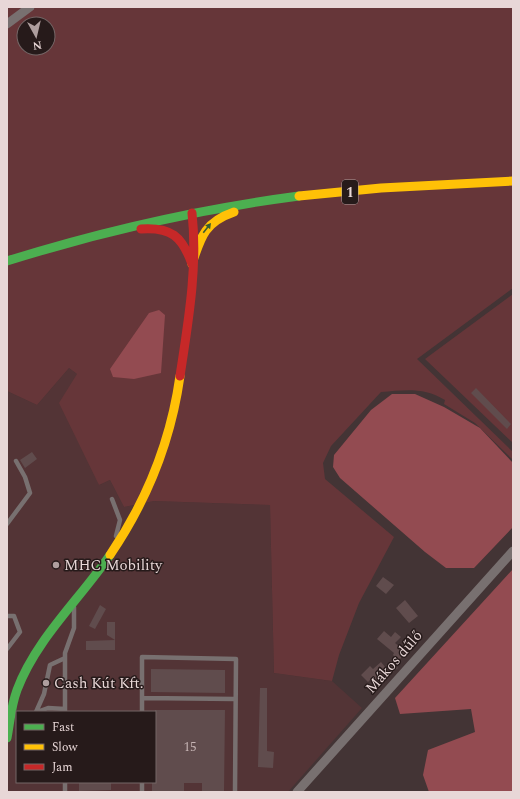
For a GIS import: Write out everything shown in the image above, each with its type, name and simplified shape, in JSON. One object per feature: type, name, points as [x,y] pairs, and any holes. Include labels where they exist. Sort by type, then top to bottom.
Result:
[{"type":"main road","name":"1","points":[[7,261],[93,234],[144,226],[171,217],[192,213],[288,198],[413,186],[513,181]]},
{"type":"main road","points":[[192,264],[203,232],[212,221],[221,216],[288,198]]},
{"type":"main road","points":[[7,738],[14,715],[18,685],[37,651],[103,566],[126,528],[157,467],[173,414],[189,305],[194,228],[192,213]]},
{"type":"main road","points":[[144,226],[165,229],[180,238],[188,249],[192,264]]},
{"type":"street","points":[[7,24],[30,7]]},
{"type":"street","name":"Mákos dűlő","points":[[297,792],[513,551]]},
{"type":"lane","points":[[7,524],[30,494],[25,477],[16,462]]},
{"type":"lane","points":[[112,499],[120,520],[114,548]]},
{"type":"lane","points":[[39,711],[48,708],[65,710],[65,653],[74,628],[74,603]]},
{"type":"lane","points":[[7,616],[14,616],[20,632],[7,649]]},
{"type":"lane","points":[[142,711],[142,657],[236,659],[234,792]]},
{"type":"lane","points":[[36,711],[44,694],[50,665],[65,658]]},
{"type":"lane","points":[[142,698],[235,699]]},
{"type":"shaded area","points":[[7,7],[513,7],[513,288],[417,359],[513,452],[513,460],[475,423],[444,404],[445,400],[430,393],[414,390],[381,392],[331,446],[323,463],[325,479],[394,537],[359,603],[339,655],[332,681],[274,673],[270,505],[154,501],[124,507],[110,480],[99,485],[59,403],[77,374],[69,368],[37,405],[7,391]]},
{"type":"shaded area","points":[[513,294],[513,443],[425,359]]},
{"type":"shaded area","points":[[159,310],[165,315],[161,373],[134,379],[113,377],[110,369],[149,313]]},
{"type":"shaded area","points":[[69,368],[77,374],[99,485],[110,480],[124,507],[154,501],[270,505],[274,673],[332,681],[362,708],[288,792],[7,792],[7,391],[37,405]]},
{"type":"shaded area","points":[[392,394],[415,394],[444,407],[480,428],[513,463],[513,527],[474,568],[446,568],[425,552],[340,478],[333,467],[334,455],[371,410]]},
{"type":"shaded area","points":[[513,569],[513,792],[429,792],[423,775],[428,750],[475,732],[471,709],[400,714],[395,698]]},
{"type":"building","points":[[476,388],[511,424],[507,429],[471,393]]},
{"type":"building","points":[[32,452],[37,459],[25,468],[20,460]]},
{"type":"building","points":[[383,577],[394,585],[386,594],[376,586]]},
{"type":"building","points":[[405,600],[418,616],[409,623],[396,608]]},
{"type":"building","points":[[100,605],[106,609],[95,629],[89,626]]},
{"type":"building","points":[[107,622],[115,622],[115,640],[107,635]]},
{"type":"building","points":[[384,631],[391,637],[395,632],[401,637],[395,643],[406,652],[395,665],[398,668],[390,674],[388,672],[374,685],[370,680],[368,682],[361,675],[370,666],[373,669],[381,662],[385,667],[395,657],[393,655],[394,653],[377,639]]},
{"type":"building","points":[[115,640],[115,650],[86,650],[86,641]]},
{"type":"building","points":[[151,669],[225,670],[225,693],[151,692]]},
{"type":"building","points":[[260,688],[267,688],[267,751],[274,752],[273,768],[258,767]]},
{"type":"building","points":[[225,710],[224,792],[202,792],[202,783],[184,783],[184,792],[152,792],[152,783],[156,783],[155,711]]},
{"type":"building","points":[[79,783],[111,783],[111,790],[79,791]]},
{"type":"traffic: fast","points":[[7,261],[79,240],[152,222],[225,207],[299,196]]},
{"type":"traffic: fast","points":[[7,738],[13,702],[25,671],[47,636],[110,555]]},
{"type":"traffic: slow","points":[[299,196],[381,188],[513,181]]},
{"type":"traffic: slow","points":[[192,264],[198,245],[210,225],[216,220],[234,212]]},
{"type":"traffic: slow","points":[[110,555],[135,514],[155,470],[170,424],[180,376]]},
{"type":"traffic: jam","points":[[180,376],[189,315],[193,274],[194,233],[192,213]]},
{"type":"traffic: jam","points":[[141,229],[160,230],[174,235],[184,246],[192,264]]},
{"type":"place","name":"MHC Mobility","points":[[56,565]]},
{"type":"place","name":"Cash Kút Kft.","points":[[46,683]]}]
